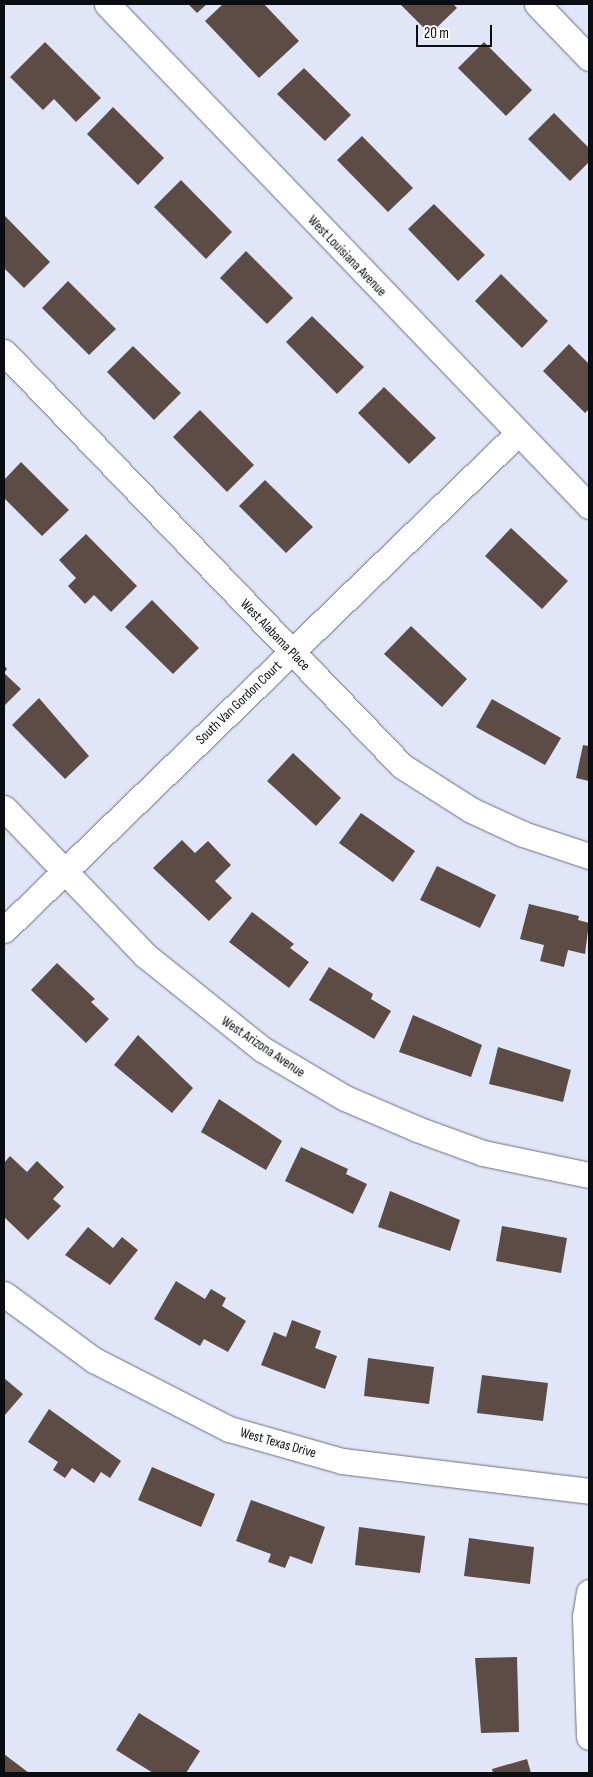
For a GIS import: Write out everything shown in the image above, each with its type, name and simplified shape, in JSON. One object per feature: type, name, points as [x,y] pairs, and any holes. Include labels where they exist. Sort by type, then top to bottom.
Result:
[{"type":"street","name":"West Louisiana Avenue","points":[[107,4],[517,434],[589,506]]},
{"type":"street","points":[[537,4],[589,58]]},
{"type":"street","name":"West Alabama Place","points":[[4,352],[402,766],[471,810],[523,834],[589,856]]},
{"type":"street","name":"South Van Gordon Court","points":[[4,930],[517,434]]},
{"type":"street","name":"West Arizona Avenue","points":[[4,808],[188,993],[262,1049],[316,1082],[383,1115],[483,1153],[589,1175]]},
{"type":"street","name":"West Texas Drive","points":[[4,1294],[94,1360],[229,1429],[342,1461],[589,1490]]},
{"type":"street","points":[[589,1592],[585,1616],[589,1737]]},
{"type":"building","points":[[188,4],[207,4],[197,13]]},
{"type":"building","points":[[223,4],[264,4],[299,41],[259,78],[205,21]]},
{"type":"building","points":[[400,4],[453,4],[457,8],[430,34]]},
{"type":"building","points":[[45,42],[101,98],[76,122],[54,99],[43,110],[10,77]]},
{"type":"building","points":[[484,42],[532,90],[506,116],[458,68]]},
{"type":"building","points":[[304,68],[351,115],[325,141],[277,94]]},
{"type":"building","points":[[113,107],[164,158],[138,185],[87,134]]},
{"type":"building","points":[[554,113],[589,148],[589,162],[570,181],[528,139]]},
{"type":"building","points":[[362,136],[413,188],[388,212],[337,160]]},
{"type":"building","points":[[181,180],[232,232],[206,259],[154,207]]},
{"type":"building","points":[[434,204],[485,255],[458,281],[408,229]]},
{"type":"building","points":[[4,215],[50,262],[24,288],[4,268]]},
{"type":"building","points":[[246,251],[293,298],[267,324],[220,278]]},
{"type":"building","points":[[501,274],[548,321],[522,348],[475,301]]},
{"type":"building","points":[[68,281],[116,329],[89,355],[42,308]]},
{"type":"building","points":[[312,316],[364,367],[337,394],[286,342]]},
{"type":"building","points":[[569,344],[589,364],[589,409],[585,413],[543,371]]},
{"type":"building","points":[[133,346],[181,393],[154,420],[107,372]]},
{"type":"building","points":[[384,387],[436,438],[409,464],[358,413]]},
{"type":"building","points":[[200,410],[254,465],[227,492],[173,437]]},
{"type":"building","points":[[21,462],[69,510],[42,536],[4,498],[4,480]]},
{"type":"building","points":[[265,480],[313,527],[286,553],[239,506]]},
{"type":"building","points":[[511,528],[568,581],[542,609],[485,556]]},
{"type":"building","points":[[86,534],[137,586],[111,612],[94,595],[85,604],[68,586],[76,578],[59,560]]},
{"type":"building","points":[[152,600],[199,648],[173,674],[125,627]]},
{"type":"building","points":[[411,626],[467,679],[442,707],[384,654]]},
{"type":"building","points":[[4,673],[21,689],[4,706]]},
{"type":"building","points":[[39,698],[89,756],[65,779],[12,725]]},
{"type":"building","points":[[492,699],[561,738],[545,765],[476,727]]},
{"type":"building","points":[[583,745],[589,746],[589,781],[576,778]]},
{"type":"building","points":[[293,753],[341,798],[316,826],[267,781]]},
{"type":"building","points":[[361,813],[415,851],[393,882],[339,843]]},
{"type":"building","points":[[182,840],[195,853],[208,841],[231,865],[215,881],[232,898],[209,921],[153,868]]},
{"type":"building","points":[[437,866],[496,895],[480,928],[420,900]]},
{"type":"building","points":[[529,904],[579,916],[578,920],[589,923],[585,954],[568,950],[564,967],[540,961],[544,945],[520,939]]},
{"type":"building","points":[[252,912],[294,944],[290,948],[309,962],[289,988],[229,942]]},
{"type":"building","points":[[57,963],[95,999],[91,1002],[109,1019],[86,1043],[31,990]]},
{"type":"building","points":[[329,967],[373,994],[371,999],[391,1011],[374,1039],[309,1000]]},
{"type":"building","points":[[413,1015],[482,1045],[471,1077],[399,1052]]},
{"type":"building","points":[[138,1035],[193,1088],[172,1113],[114,1065]]},
{"type":"building","points":[[498,1047],[571,1070],[563,1102],[489,1084]]},
{"type":"building","points":[[219,1099],[282,1141],[266,1170],[201,1132]]},
{"type":"building","points":[[301,1147],[348,1169],[346,1174],[367,1184],[353,1214],[285,1181]]},
{"type":"building","points":[[10,1156],[27,1172],[37,1161],[64,1187],[53,1199],[61,1206],[28,1240],[4,1217],[4,1163]]},
{"type":"building","points":[[390,1191],[460,1220],[450,1251],[378,1227]]},
{"type":"building","points":[[502,1226],[567,1238],[561,1273],[496,1261]]},
{"type":"building","points":[[88,1227],[113,1248],[122,1237],[138,1250],[110,1285],[65,1255]]},
{"type":"building","points":[[176,1281],[205,1299],[211,1289],[226,1298],[222,1306],[246,1321],[228,1352],[204,1339],[200,1346],[154,1319]]},
{"type":"building","points":[[292,1320],[321,1331],[315,1348],[337,1356],[325,1389],[261,1365],[274,1332],[286,1337]]},
{"type":"building","points":[[368,1358],[434,1367],[429,1404],[364,1396]]},
{"type":"building","points":[[482,1375],[548,1383],[543,1421],[477,1413]]},
{"type":"building","points":[[4,1378],[23,1394],[4,1416]]},
{"type":"building","points":[[49,1409],[121,1461],[110,1478],[101,1472],[94,1483],[72,1468],[65,1478],[53,1470],[58,1462],[28,1442]]},
{"type":"building","points":[[152,1467],[215,1494],[201,1527],[138,1500]]},
{"type":"building","points":[[251,1500],[325,1527],[312,1564],[290,1556],[285,1568],[268,1562],[271,1554],[236,1541]]},
{"type":"building","points":[[359,1527],[425,1536],[420,1573],[355,1565]]},
{"type":"building","points":[[469,1538],[534,1547],[530,1584],[464,1576]]},
{"type":"building","points":[[517,1657],[519,1732],[481,1733],[475,1658]]},
{"type":"building","points":[[139,1713],[200,1751],[186,1773],[153,1773],[116,1750]]},
{"type":"building","points":[[4,1754],[29,1773],[4,1773]]},
{"type":"building","points":[[527,1759],[531,1773],[493,1773],[492,1769]]}]
